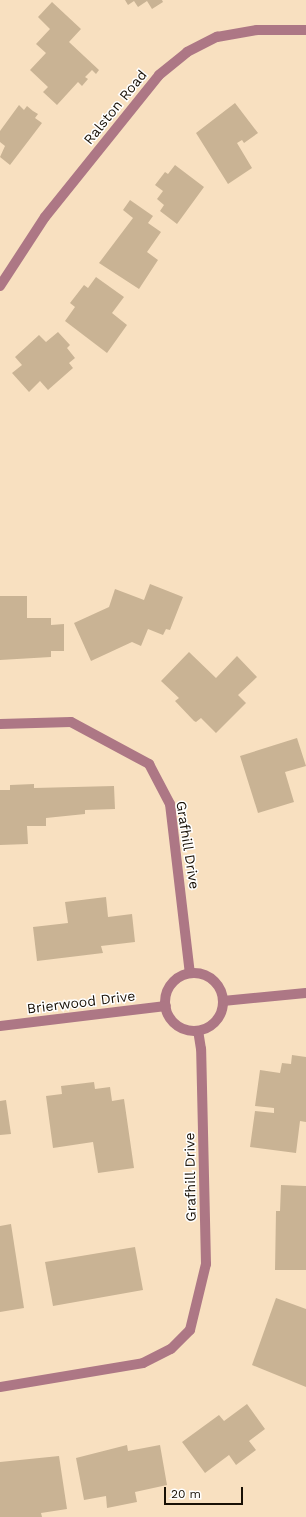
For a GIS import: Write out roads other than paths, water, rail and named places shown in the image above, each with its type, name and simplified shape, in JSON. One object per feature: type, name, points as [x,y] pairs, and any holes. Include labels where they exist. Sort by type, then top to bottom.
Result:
[{"type":"street","name":"Ralston Road","points":[[0,286],[50,211],[159,75],[187,52],[217,37],[257,30],[306,30]]},
{"type":"street","name":"Grafhill Drive","points":[[0,724],[71,722],[149,764],[170,804],[190,973]]},
{"type":"street","points":[[190,973],[209,977],[216,983],[223,1001],[220,1013],[214,1024],[198,1030],[189,1030],[174,1022],[166,1006],[166,997],[174,981],[190,973]]},
{"type":"street","points":[[223,1001],[306,993]]},
{"type":"street","name":"Brierwood Drive","points":[[0,1026],[166,1006]]},
{"type":"street","name":"Grafhill Drive","points":[[0,1387],[143,1363],[171,1349],[190,1330],[206,1264],[198,1030]]}]
